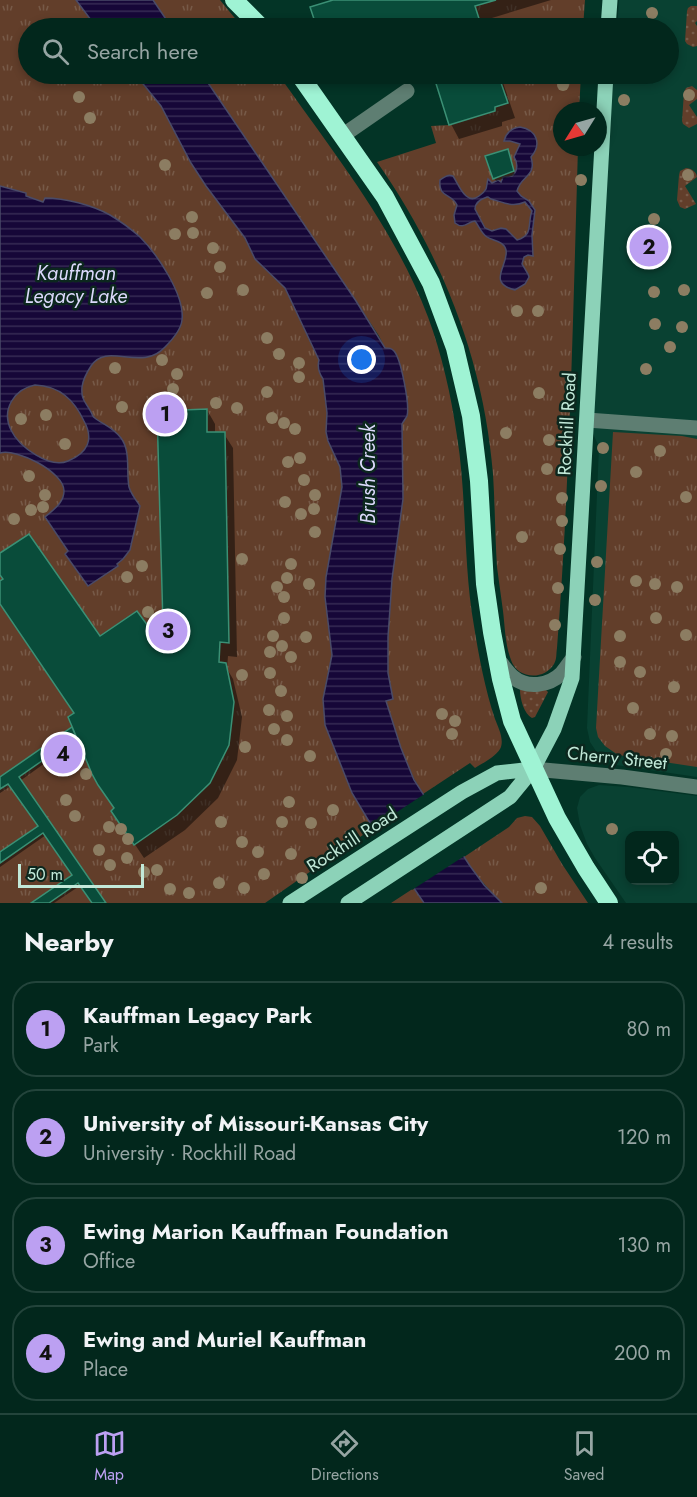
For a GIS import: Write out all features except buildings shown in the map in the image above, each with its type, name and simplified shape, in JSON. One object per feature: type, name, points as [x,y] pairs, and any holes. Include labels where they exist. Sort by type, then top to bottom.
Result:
[{"type":"highway","points":[[234,0],[252,18]]},
{"type":"highway","points":[[251,0],[263,18]]},
{"type":"highway","points":[[306,84],[385,197],[431,283],[455,348],[472,427],[479,481],[485,584],[501,680],[512,721],[563,828],[609,903]]},
{"type":"main road","points":[[609,18],[610,0]]},
{"type":"main road","name":"Rockhill Road","points":[[348,903],[510,797],[533,769],[554,729],[569,688],[574,657],[605,84]]},
{"type":"main road","name":"Rockhill Road","points":[[290,903],[462,792],[498,773],[533,769]]},
{"type":"street","points":[[342,136],[407,91]]},
{"type":"street","points":[[586,420],[697,428]]},
{"type":"street","points":[[497,658],[513,677],[526,684],[537,685],[554,680],[574,657]]},
{"type":"street","name":"Cherry Street","points":[[533,769],[697,787]]},
{"type":"shaded area","points":[[619,0],[697,0],[697,777],[616,765],[596,751],[590,742],[587,728],[599,447],[587,420],[613,84],[679,84],[679,18],[618,18]]},
{"type":"shaded area","points":[[599,785],[697,796],[697,903],[626,903],[587,844],[577,808],[580,797],[588,789]]},
{"type":"green space","points":[[0,0],[76,0],[90,18],[18,18],[18,84],[143,84],[161,106],[191,163],[245,238],[255,259],[285,288],[319,360],[342,487],[326,577],[332,655],[325,688],[325,725],[352,793],[373,828],[265,903],[0,903]]},
{"type":"green space","points":[[153,0],[220,0],[235,18],[165,18]]},
{"type":"green space","points":[[496,0],[585,0],[584,18],[479,18],[475,6]]},
{"type":"green space","points":[[691,6],[697,6],[695,23],[697,46],[693,47],[685,41],[687,11]]},
{"type":"green space","points":[[209,84],[285,84],[380,221],[414,284],[438,346],[452,405],[460,459],[468,578],[474,626],[485,685],[502,742],[500,749],[489,760],[475,768],[470,763],[423,794],[406,761],[386,701],[393,699],[388,673],[388,637],[392,579],[403,499],[402,424],[385,348],[356,301]]},
{"type":"green space","points":[[501,84],[580,84],[579,102],[553,102],[553,156],[578,156],[573,335],[556,658],[550,669],[531,676],[514,666],[508,648],[497,567],[493,474],[488,432],[469,350],[440,272],[400,197],[377,162],[436,143],[431,126],[449,125],[494,111],[495,107],[507,104]]},
{"type":"green space","points":[[692,86],[697,90],[697,99],[689,105],[697,117],[697,124],[689,128],[682,121],[684,92],[686,88]]},
{"type":"green space","points":[[686,168],[696,173],[697,177],[685,186],[696,204],[685,209],[680,207],[677,200],[680,171]]},
{"type":"green space","points":[[613,432],[697,439],[697,767],[618,755],[605,746],[598,737],[596,728]]},
{"type":"green space","points":[[520,690],[546,690],[548,692],[535,717],[529,716],[525,710]]},
{"type":"green space","points":[[532,817],[540,826],[588,903],[502,903],[464,857],[509,827],[517,818]]},
{"type":"green space","points":[[414,888],[424,903],[391,903]]},
{"type":"water","points":[[76,0],[153,0],[165,18],[90,18]]},
{"type":"water","name":"Brush Creek","points":[[143,84],[209,84],[356,301],[385,348],[392,349],[397,356],[408,410],[402,424],[403,499],[392,579],[388,637],[388,673],[393,699],[386,701],[414,780],[470,866],[484,885],[502,903],[424,903],[352,793],[325,725],[323,699],[332,655],[325,597],[326,577],[342,487],[340,467],[326,432],[327,413],[323,379],[318,368],[319,360],[285,288],[255,259],[245,238],[191,163],[161,106]]},
{"type":"water","points":[[520,127],[534,134],[537,143],[531,157],[532,168],[517,191],[529,201],[535,210],[532,235],[533,256],[524,257],[522,264],[529,277],[525,284],[515,290],[506,287],[500,278],[506,256],[505,247],[485,235],[475,221],[463,226],[455,223],[454,215],[457,205],[443,193],[440,180],[453,176],[463,193],[474,198],[486,190],[488,179],[492,183],[498,180],[501,182],[503,177],[512,176],[517,167],[514,157],[520,144],[504,141],[508,133]],"holes":[[[488,197],[504,203],[525,202],[532,211],[526,235],[517,240],[506,229],[492,231],[485,228],[475,209],[479,201]]]},
{"type":"water","name":"Kauffman Legacy Lake","points":[[0,186],[26,193],[26,196],[43,202],[45,198],[53,198],[87,205],[103,211],[125,225],[147,244],[162,264],[175,287],[182,310],[182,320],[173,338],[156,354],[135,358],[106,356],[98,359],[85,376],[83,398],[93,416],[115,431],[124,443],[129,487],[140,506],[130,550],[117,564],[118,566],[88,586],[65,554],[68,551],[45,517],[58,506],[62,499],[64,491],[62,484],[48,469],[28,458],[8,452],[0,453]],"holes":[[[44,386],[59,391],[71,401],[80,413],[89,434],[84,450],[75,458],[61,463],[44,459],[28,449],[15,437],[8,422],[9,408],[16,396],[28,387]]]},
{"type":"pier","points":[[426,793],[466,855],[412,890],[371,829]]},
{"type":"place","name":"University of Missouri-Kansas City","points":[[649,247]]},
{"type":"place","name":"Kauffman Legacy Park","points":[[165,414]]},
{"type":"place","name":"Ewing Marion Kauffman Foundation","points":[[168,631]]},
{"type":"place","name":"Ewing and Muriel Kauffman","points":[[63,754]]}]
